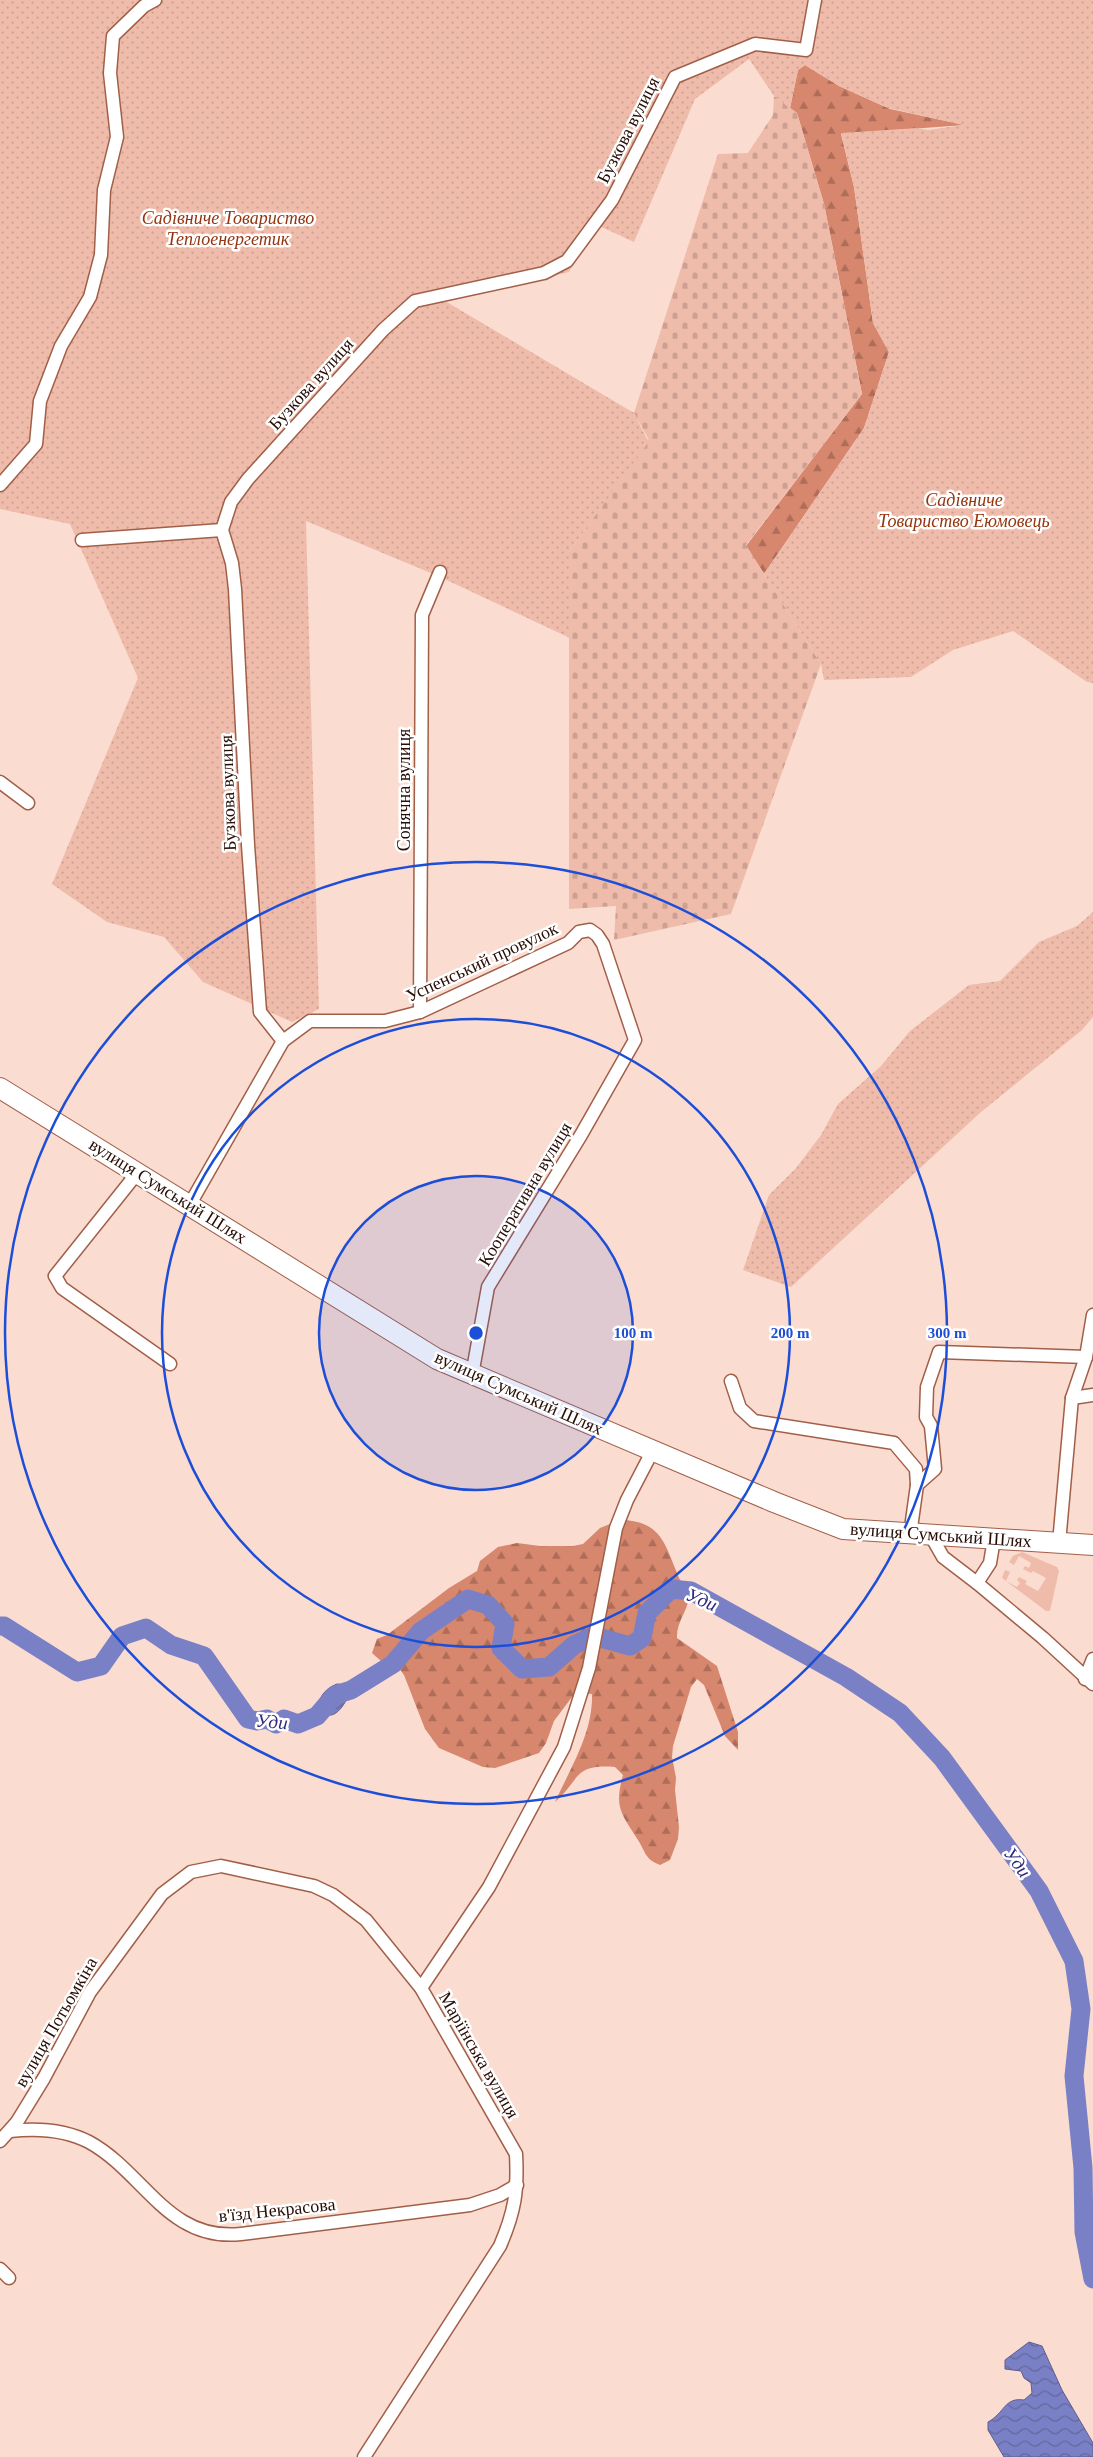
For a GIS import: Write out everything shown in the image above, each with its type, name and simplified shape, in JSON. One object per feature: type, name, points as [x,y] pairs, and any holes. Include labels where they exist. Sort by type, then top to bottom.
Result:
[{"type":"main road","name":"вулиця Сумський Шлях","points":[[0,1088],[190,1204],[437,1359],[774,1502],[843,1529],[1093,1545]]},
{"type":"street","points":[[0,485],[36,444],[40,400],[61,346],[90,297],[101,255],[104,190],[117,137],[110,73],[113,36],[144,6],[155,0]]},
{"type":"street","name":"Бузкова вулиця","points":[[283,1041],[260,1012],[248,845],[235,589],[232,563],[222,530],[231,502],[248,479],[382,330],[415,301],[544,273],[567,262],[612,200],[675,76],[755,44],[806,50],[815,0]]},
{"type":"street","points":[[82,540],[222,530]]},
{"type":"street","name":"Сонячна вулиця","points":[[420,1012],[422,615],[440,572]]},
{"type":"street","points":[[0,782],[28,803]]},
{"type":"street","name":"Успенський провулок","points":[[283,1041],[310,1021],[385,1021],[420,1012],[568,943],[579,932],[590,930],[597,935],[603,944],[635,1040]]},
{"type":"street","name":"Кооперативна вулиця","points":[[472,1375],[488,1287],[581,1135],[635,1040]]},
{"type":"street","points":[[190,1204],[283,1041]]},
{"type":"street","points":[[138,1172],[56,1276],[62,1288],[170,1364]]},
{"type":"street","points":[[1059,1543],[1072,1398],[1086,1357],[1093,1315]]},
{"type":"street","points":[[916,1485],[935,1469],[931,1426],[926,1418],[928,1387],[939,1352],[1086,1357]]},
{"type":"street","points":[[730,1381],[740,1408],[754,1421],[894,1443],[916,1469],[910,1534]]},
{"type":"street","points":[[1072,1398],[1093,1395]]},
{"type":"street","name":"Маріїнська вулиця","points":[[364,2457],[500,2246],[512,2219],[517,2185],[516,2154],[421,1988],[489,1887],[543,1790],[564,1747],[589,1668],[620,1516],[653,1450]]},
{"type":"street","points":[[931,1536],[944,1557],[1043,1638],[1089,1682]]},
{"type":"street","points":[[977,1583],[990,1563],[994,1539]]},
{"type":"street","points":[[1089,1682],[1093,1659]]},
{"type":"street","name":"вулиця Потьомкіна","points":[[0,2141],[10,2131],[44,2078],[90,1992],[134,1931],[162,1894],[183,1877],[201,1869],[231,1867],[314,1886],[333,1894],[366,1920],[421,1988]]},
{"type":"street","name":"в'їзд Некрасова","points":[[10,2131],[50,2130],[70,2134],[88,2142],[105,2153],[145,2192],[180,2220],[196,2230],[214,2235],[241,2234],[470,2205],[500,2195],[517,2185]]},
{"type":"green space","name":"Садівниче Товариство Теплоенергетик","points":[[0,0],[1093,0],[1093,683],[1087,682],[1013,631],[953,650],[911,677],[824,680],[821,664],[764,574],[864,428],[889,352],[873,323],[854,187],[841,133],[918,128],[928,130],[963,125],[888,108],[839,86],[805,65],[798,70],[790,108],[774,96],[749,59],[695,99],[634,242],[595,224],[569,272],[445,301],[634,413],[647,439],[650,440],[569,552],[570,638],[438,576],[306,521],[319,1009],[292,1022],[203,982],[164,937],[107,922],[52,884],[138,678],[70,524],[0,509]]},
{"type":"green space","points":[[805,65],[839,86],[890,109],[965,125],[841,134],[854,187],[873,323],[889,352],[864,428],[764,574],[746,546],[862,394],[824,204],[797,113],[790,108],[798,70]]},
{"type":"green space","points":[[774,96],[797,113],[824,204],[862,394],[746,545],[821,664],[731,914],[614,940],[616,906],[569,909],[569,552],[649,440],[634,413],[718,154],[748,153],[773,115]]},
{"type":"green space","points":[[1093,912],[1093,1017],[1082,1030],[981,1112],[791,1287],[743,1270],[769,1195],[796,1168],[821,1135],[838,1104],[881,1066],[910,1031],[969,985],[1000,981],[1039,942],[1077,926]]},
{"type":"green space","points":[[620,1520],[644,1524],[659,1535],[664,1542],[678,1576],[688,1594],[677,1638],[717,1666],[738,1732],[738,1750],[725,1736],[704,1685],[697,1679],[691,1687],[673,1746],[672,1757],[676,1778],[675,1790],[679,1827],[678,1839],[670,1860],[660,1865],[646,1855],[623,1816],[619,1795],[623,1775],[615,1767],[592,1768],[584,1771],[555,1802],[585,1736],[589,1722],[592,1694],[575,1693],[554,1721],[546,1743],[539,1753],[495,1768],[483,1767],[439,1748],[425,1729],[404,1675],[398,1667],[381,1661],[372,1653],[377,1639],[387,1635],[449,1588],[477,1571],[480,1561],[498,1547],[517,1543],[540,1546],[573,1546],[583,1544],[600,1528]]},
{"type":"green space","points":[[1022,1552],[1057,1567],[1059,1571],[1050,1611],[1046,1611],[1006,1581],[1017,1587],[1020,1583],[1017,1580],[1019,1577],[1027,1581],[1025,1584],[1038,1591],[1046,1578],[1033,1571],[1031,1573],[1023,1569],[1025,1566],[1029,1568],[1031,1563],[1019,1556],[1014,1565],[1009,1562],[1013,1556]]},
{"type":"green space","points":[[1005,1570],[1010,1572],[1006,1581],[1002,1578]]},
{"type":"water","points":[[337,1684],[348,1685],[351,1690],[339,1711],[335,1714],[326,1715],[317,1706],[324,1692]]},
{"type":"water","points":[[1029,2342],[1042,2346],[1062,2390],[1093,2443],[1093,2457],[1004,2457],[988,2430],[988,2422],[1008,2403],[1024,2400],[1032,2393],[1031,2383],[1024,2378],[1021,2371],[1005,2369],[1005,2360]]},
{"type":"waterway","name":"Уди","points":[[0,1626],[4,1626],[77,1672],[101,1666],[122,1636],[146,1628],[171,1645],[204,1656],[248,1719],[257,1721],[267,1719],[276,1724],[284,1719],[298,1724],[317,1716],[335,1695],[351,1690],[393,1664],[421,1631],[468,1599],[488,1605],[505,1624],[501,1648],[522,1669],[549,1667],[574,1645],[594,1636],[630,1646],[642,1638],[647,1613],[671,1589],[691,1591],[846,1677],[900,1713],[942,1758],[1039,1891],[1074,1961],[1081,2009],[1074,2076],[1083,2168],[1084,2232],[1093,2279]]},
{"type":"park label","name":"Садівниче Товариство Еюмовець","points":[[964,510]]}]
